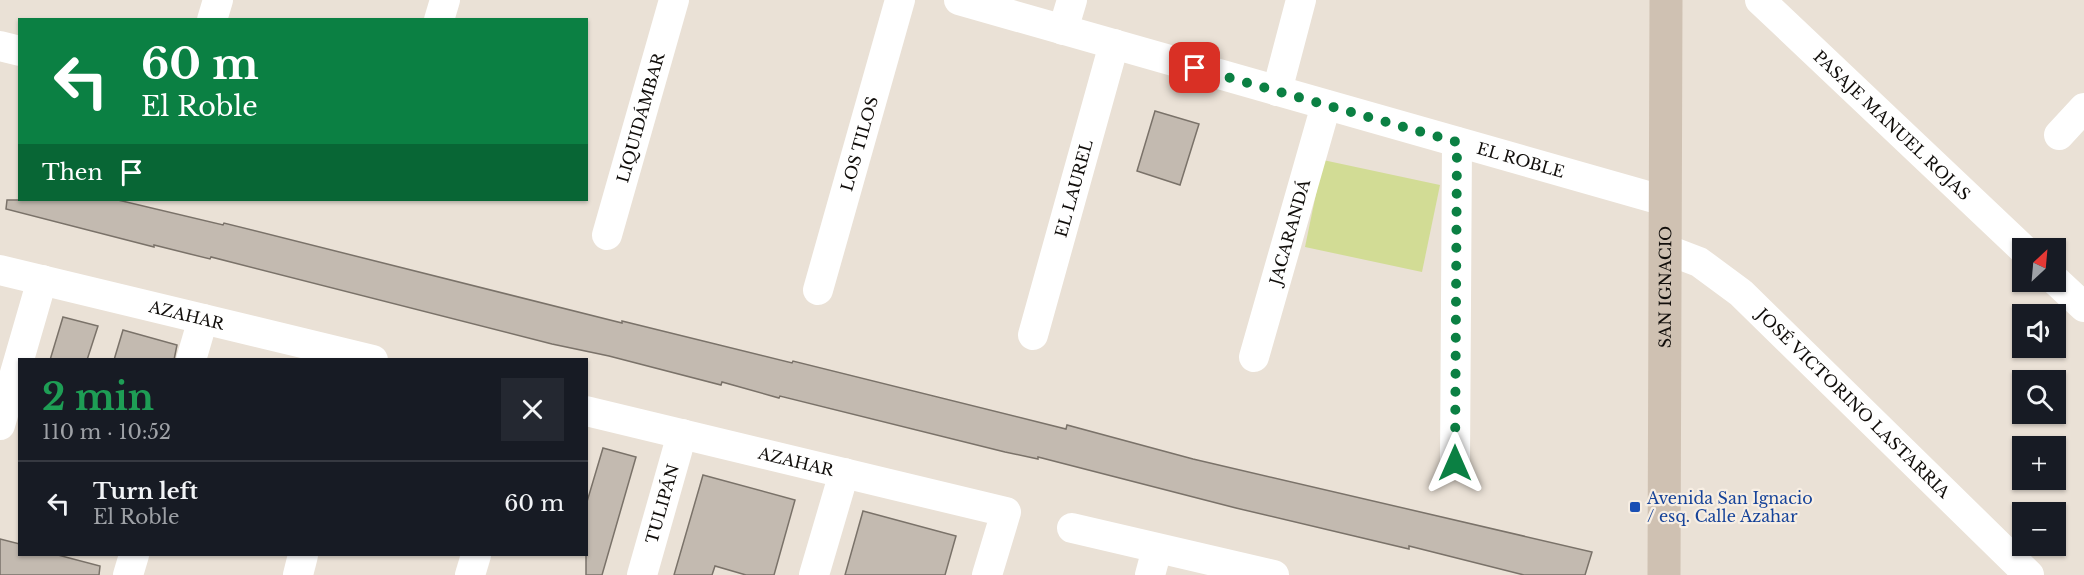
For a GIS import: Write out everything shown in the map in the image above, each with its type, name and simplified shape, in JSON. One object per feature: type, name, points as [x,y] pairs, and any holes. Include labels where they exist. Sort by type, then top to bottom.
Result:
[{"type":"main road","name":"SAN IGNACIO","points":[[1665,574],[1666,0]]},
{"type":"street","points":[[213,18],[218,0]]},
{"type":"street","points":[[440,18],[445,0]]},
{"type":"street","name":"LIQUIDÁMBAR","points":[[607,235],[674,0]]},
{"type":"street","name":"LOS TILOS","points":[[818,290],[900,0]]},
{"type":"street","name":"EL ROBLE","points":[[959,0],[1665,201]]},
{"type":"street","points":[[1063,30],[1072,0]]},
{"type":"street","points":[[1277,91],[1301,0]]},
{"type":"street","name":"PASAJE MANUEL ROJAS","points":[[1760,0],[2012,239]]},
{"type":"street","name":"EL LAUREL","points":[[1033,334],[1114,44]]},
{"type":"street","points":[[0,46],[18,50]]},
{"type":"street","name":"JACARANDÁ","points":[[1254,357],[1326,105]]},
{"type":"street","points":[[2059,135],[2084,108]]},
{"type":"street","points":[[1455,463],[1457,142]]},
{"type":"street","name":"JOSÉ VICTORINO LASTARRIA","points":[[1665,249],[1699,262],[1741,293],[2029,575]]},
{"type":"street","name":"AZAHAR","points":[[0,270],[361,358]]},
{"type":"street","points":[[19,358],[42,280]]},
{"type":"street","points":[[2066,290],[2084,307]]},
{"type":"street","points":[[192,358],[203,319]]},
{"type":"street","points":[[0,425],[18,363]]},
{"type":"street","name":"AZAHAR","points":[[588,411],[1006,512],[987,575]]},
{"type":"street","name":"TULIPÁN","points":[[642,575],[682,434]]},
{"type":"street","points":[[814,575],[844,473]]},
{"type":"street","points":[[1072,528],[1154,562],[1274,575]]},
{"type":"street","points":[[128,575],[134,556]]},
{"type":"street","points":[[298,575],[303,556]]},
{"type":"street","points":[[470,575],[476,556]]},
{"type":"green space","points":[[1323,160],[1440,185],[1422,272],[1305,247]]},
{"type":"building","points":[[1155,111],[1199,124],[1180,185],[1137,171]]},
{"type":"building","points":[[7,200],[122,201],[223,225],[224,223],[622,323],[622,321],[792,363],[793,361],[1066,429],[1067,425],[1193,459],[1592,552],[1585,575],[1524,575],[1409,546],[1409,549],[1236,508],[1038,457],[1038,459],[1005,452],[780,396],[779,398],[722,382],[721,385],[211,257],[210,259],[154,245],[154,247],[6,209]]},
{"type":"building","points":[[63,317],[98,326],[88,358],[51,358]]},
{"type":"building","points":[[123,330],[177,345],[174,358],[115,358]]},
{"type":"building","points":[[603,448],[636,457],[602,575],[586,575],[588,498]]},
{"type":"building","points":[[703,475],[795,500],[774,575],[746,575],[715,566],[712,575],[674,575]]},
{"type":"building","points":[[863,511],[956,536],[945,575],[845,575]]},
{"type":"building","points":[[0,539],[18,544],[18,556],[62,556],[100,566],[99,575],[0,575]]},
{"type":"place","name":"Avenida San Ignacio / esq. Calle Azahar","points":[[1635,507]]},
{"type":"route","points":[[1195,68],[1457,142],[1455,463]]}]
